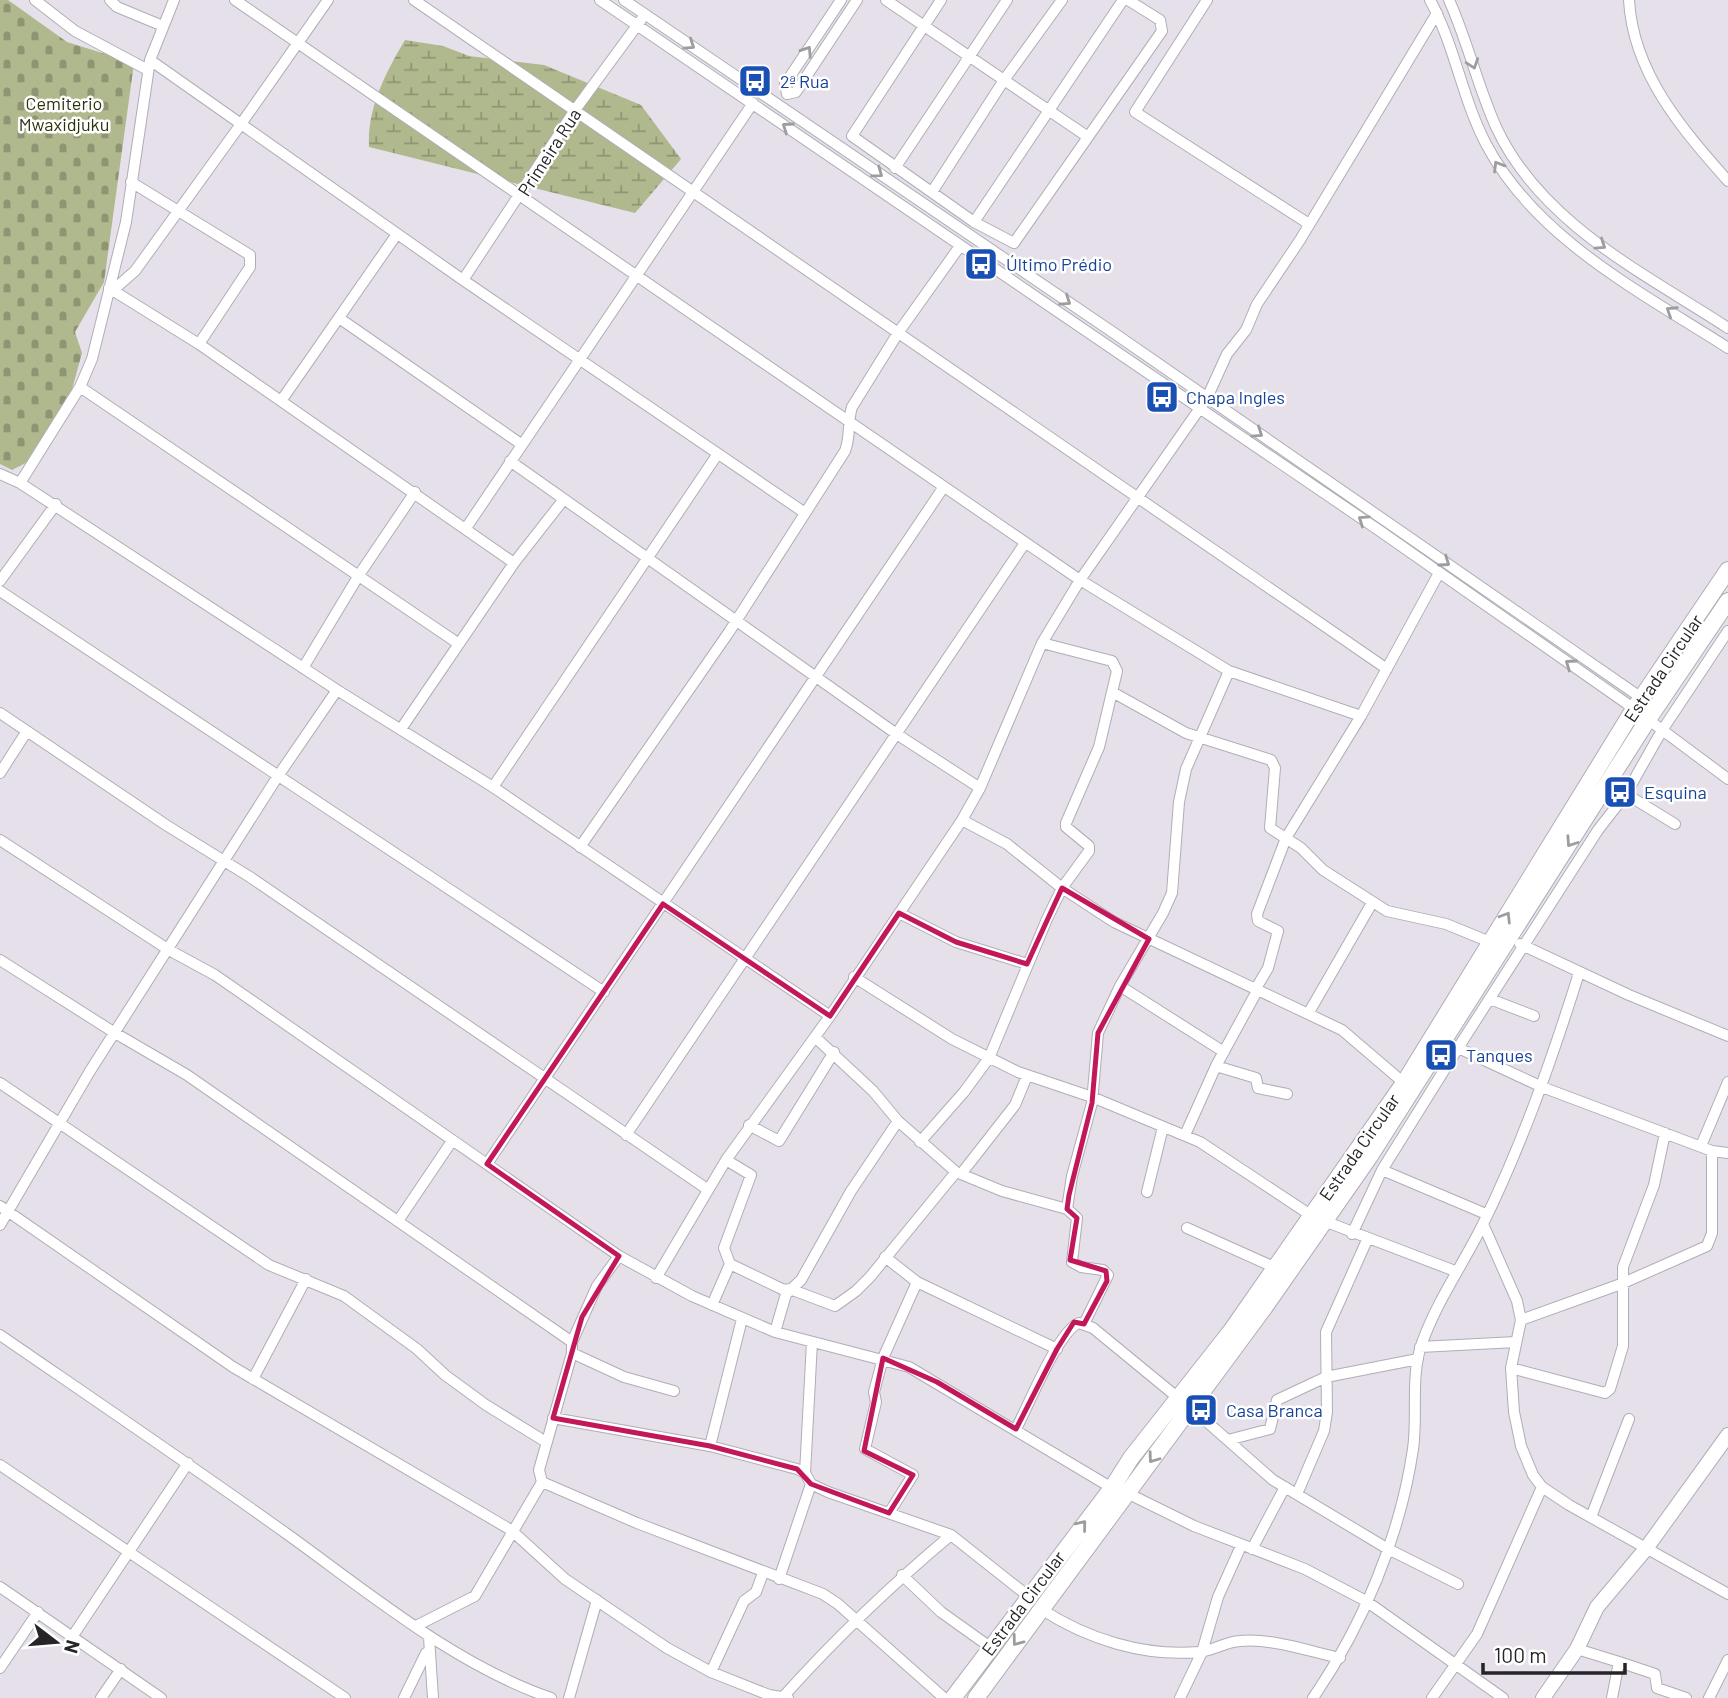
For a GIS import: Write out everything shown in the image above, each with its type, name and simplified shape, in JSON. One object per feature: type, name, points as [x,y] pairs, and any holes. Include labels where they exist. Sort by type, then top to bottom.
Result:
[{"type":"main road","name":"Estrada Circular","points":[[953,1698],[1028,1596],[1120,1490],[1276,1268],[1318,1219],[1638,703],[1728,570]]},
{"type":"main road","points":[[1184,1402],[1451,1044],[1508,939],[1651,715],[1728,601]]},
{"type":"main road","points":[[976,1698],[1041,1609],[1120,1490]]},
{"type":"street","points":[[35,0],[75,31],[149,65],[241,124],[463,280],[805,513]]},
{"type":"street","points":[[110,0],[117,7],[163,26]]},
{"type":"street","points":[[20,483],[80,387],[102,329],[126,222],[149,65],[174,0]]},
{"type":"street","points":[[235,0],[295,44],[521,195],[1080,580],[1229,671],[1361,716]]},
{"type":"street","points":[[111,289],[135,271],[328,0]]},
{"type":"street","points":[[414,0],[1387,669]]},
{"type":"street","points":[[600,0],[1439,573],[1638,703]]},
{"type":"street","points":[[624,0],[1207,398],[1638,703],[1651,715],[1661,732],[1728,779]]},
{"type":"street","points":[[841,0],[785,84],[787,94],[796,92],[857,0]]},
{"type":"street","points":[[886,0],[1088,137]]},
{"type":"street","points":[[941,0],[853,132],[854,139],[974,222],[1014,243],[1162,31],[1160,20],[1125,0],[974,222]]},
{"type":"street","points":[[895,168],[1007,0]]},
{"type":"street","points":[[932,192],[1004,80],[1062,0]]},
{"type":"street","points":[[1207,0],[1135,112],[1309,224]]},
{"type":"street","points":[[1430,0],[1470,109],[1485,142],[1513,189],[1548,224],[1603,267],[1728,348]]},
{"type":"street","points":[[1449,0],[1498,130],[1533,184],[1582,232],[1728,328]]},
{"type":"street","points":[[1629,0],[1643,66],[1682,130],[1728,181]]},
{"type":"street","points":[[656,1278],[707,1189],[749,1125],[830,1016],[962,820],[980,788],[1042,643],[1080,580],[1207,398],[1227,355],[1437,13]]},
{"type":"street","name":"Primeira Rua","points":[[463,280],[575,110],[645,14]]},
{"type":"street","points":[[466,528],[753,103]]},
{"type":"street","points":[[131,182],[241,247],[250,255],[250,267],[199,344]]},
{"type":"street","points":[[281,401],[397,234]]},
{"type":"street","points":[[580,847],[735,621],[845,451],[850,438],[848,419],[852,407],[898,334],[960,246]]},
{"type":"street","points":[[111,289],[199,344],[514,563]]},
{"type":"street","points":[[338,318],[521,444]]},
{"type":"street","points":[[80,387],[459,644]]},
{"type":"street","points":[[493,787],[717,455]]},
{"type":"street","points":[[510,461],[898,735],[980,788]]},
{"type":"street","points":[[0,474],[56,504],[303,668],[493,787],[830,1016]]},
{"type":"street","points":[[487,1164],[943,488]]},
{"type":"street","points":[[303,668],[359,575],[415,492]]},
{"type":"street","points":[[401,729],[514,563],[564,499]]},
{"type":"street","points":[[0,581],[56,504]]},
{"type":"street","points":[[626,1135],[1025,543]]},
{"type":"street","points":[[1185,1135],[1216,1066],[1268,968],[1278,931],[1258,921],[1258,910],[1286,838],[1361,716],[1439,573]]},
{"type":"street","points":[[0,591],[604,992]]},
{"type":"street","points":[[1352,1234],[1382,1170],[1451,1044],[1490,999],[1598,830],[1626,794],[1661,732],[1728,631]]},
{"type":"street","points":[[919,1142],[964,1092],[989,1058],[1027,964],[1062,888],[1089,850],[1088,845],[1066,827],[1066,822],[1099,747],[1114,693],[1117,671],[1112,661],[1042,643]]},
{"type":"street","points":[[1067,1209],[1072,1175],[1092,1097],[1098,1033],[1119,986],[1149,939],[1172,893],[1179,802],[1198,737],[1229,671]]},
{"type":"street","points":[[0,1224],[4,1209],[115,1033],[278,776],[337,690]]},
{"type":"street","points":[[1114,693],[1198,737],[1274,764],[1269,825],[1324,870],[1372,903],[1394,913],[1446,924],[1490,942]]},
{"type":"street","points":[[0,713],[707,1189]]},
{"type":"street","points":[[0,773],[27,731]]},
{"type":"street","points":[[1626,794],[1675,824]]},
{"type":"street","points":[[962,820],[1007,844],[1062,888],[1114,922],[1342,1030],[1404,1083]]},
{"type":"street","points":[[0,840],[169,950],[215,975],[619,1256],[656,1278],[775,1332],[883,1359],[937,1382],[1120,1490],[1247,1547],[1305,1569],[1366,1601],[1503,1698]]},
{"type":"street","points":[[1308,1014],[1372,903]]},
{"type":"street","points":[[899,913],[956,942],[1027,964]]},
{"type":"street","points":[[1508,939],[1579,973],[1728,1036]]},
{"type":"street","points":[[0,960],[187,1075],[398,1221],[572,1348],[624,1377],[674,1391]]},
{"type":"street","points":[[1313,1698],[1340,1658],[1388,1549],[1410,1472],[1415,1439],[1420,1347],[1455,1271],[1485,1219],[1542,1087],[1579,973]]},
{"type":"street","points":[[854,977],[952,1039],[989,1058],[1027,1076],[1092,1097],[1185,1135],[1318,1219],[1367,1240],[1455,1271]]},
{"type":"street","points":[[1119,986],[1224,1052]]},
{"type":"street","points":[[1490,999],[1534,1016]]},
{"type":"street","points":[[815,1037],[873,1091],[919,1142],[958,1173],[1002,1191],[1067,1209],[1077,1218],[1072,1262],[1081,1267],[1103,1270],[1108,1275],[1084,1324]]},
{"type":"street","points":[[1451,1044],[1542,1087],[1712,1151],[1728,1153]]},
{"type":"street","points":[[749,1125],[774,1142],[779,1141],[834,1052]]},
{"type":"street","points":[[1216,1066],[1256,1078],[1258,1088],[1287,1094]]},
{"type":"street","points":[[726,1160],[751,1175],[724,1248],[730,1264],[767,1283],[835,1306],[856,1292],[1015,1105],[1027,1076]]},
{"type":"street","points":[[1701,1146],[1728,1082]]},
{"type":"street","points":[[0,1083],[269,1265],[306,1279],[362,1308],[466,1390],[545,1442]]},
{"type":"street","points":[[775,1332],[790,1289],[802,1280],[851,1191],[898,1121]]},
{"type":"street","points":[[1146,1192],[1163,1126]]},
{"type":"street","points":[[1511,1368],[1605,1394],[1614,1382],[1623,1346],[1620,1284],[1627,1251],[1654,1185],[1665,1133]]},
{"type":"street","points":[[398,1221],[452,1141]]},
{"type":"street","points":[[1521,1320],[1620,1284],[1707,1246],[1712,1233],[1712,1151]]},
{"type":"street","points":[[1382,1170],[1485,1219],[1513,1288],[1521,1320],[1511,1368],[1514,1412],[1521,1446],[1533,1475],[1542,1487],[1645,1550],[1728,1594]]},
{"type":"street","points":[[4,1209],[253,1379],[511,1530],[565,1579],[667,1648],[711,1672],[769,1696],[785,1698],[806,1668],[902,1575],[951,1535]]},
{"type":"street","points":[[1187,1228],[1276,1268]]},
{"type":"street","points":[[1297,1494],[1324,1431],[1326,1332],[1367,1240]]},
{"type":"street","points":[[416,1626],[475,1597],[511,1530],[542,1482],[539,1470],[545,1442],[572,1348],[597,1286],[619,1256]]},
{"type":"street","points":[[885,1257],[917,1282],[1057,1349]]},
{"type":"street","points":[[712,1305],[730,1264]]},
{"type":"street","points":[[253,1379],[306,1279]]},
{"type":"street","points":[[889,1513],[912,1475],[865,1449],[876,1402],[874,1392],[883,1359],[917,1282]]},
{"type":"street","points":[[710,1446],[742,1319]]},
{"type":"street","points":[[1016,1429],[1071,1326],[1084,1324],[1093,1328],[1184,1402],[1252,1464],[1285,1487],[1388,1549],[1458,1584]]},
{"type":"street","points":[[0,1335],[188,1464],[429,1637],[486,1667],[505,1681],[551,1698]]},
{"type":"street","points":[[812,1342],[805,1473],[811,1484],[951,1535],[1028,1596]]},
{"type":"street","points":[[1420,1347],[1516,1342]]},
{"type":"street","points":[[1228,1440],[1270,1430],[1277,1400],[1326,1377],[1418,1359]]},
{"type":"street","points":[[553,1418],[710,1446],[805,1473]]},
{"type":"street","points":[[1591,1517],[1629,1419]]},
{"type":"street","points":[[1543,1698],[1577,1648],[1597,1607],[1645,1550],[1728,1435]]},
{"type":"street","points":[[72,1637],[188,1464]]},
{"type":"street","points":[[0,1465],[339,1697]]},
{"type":"street","points":[[542,1482],[763,1573],[823,1594],[944,1698]]},
{"type":"street","points":[[779,1579],[811,1484]]},
{"type":"street","points":[[1180,1698],[1202,1652],[1218,1597],[1285,1487]]},
{"type":"street","points":[[1432,1698],[1477,1634],[1542,1487]]},
{"type":"street","points":[[711,1672],[744,1601],[756,1592],[763,1573]]},
{"type":"street","points":[[902,1575],[941,1612],[990,1647]]},
{"type":"street","points":[[0,1587],[162,1698]]},
{"type":"street","points":[[569,1698],[597,1601]]},
{"type":"street","points":[[1041,1609],[1120,1646],[1143,1650],[1202,1652],[1239,1641],[1260,1641],[1340,1658]]},
{"type":"street","points":[[0,1668],[38,1612]]},
{"type":"street","points":[[429,1637],[427,1650],[433,1698]]},
{"type":"street","points":[[1577,1648],[1652,1672],[1656,1677],[1657,1688],[1686,1698]]},
{"type":"street","points":[[404,1698],[427,1650]]},
{"type":"street","points":[[1709,1698],[1728,1660]]},
{"type":"street","points":[[1612,1698],[1619,1662]]},
{"type":"street","points":[[101,1698],[121,1669]]},
{"type":"highlighted area","points":[[1062,888],[1149,939],[1098,1033],[1092,1103],[1067,1209],[1077,1218],[1070,1260],[1106,1271],[1107,1281],[1084,1324],[1074,1322],[1057,1349],[1016,1429],[937,1382],[883,1358],[864,1451],[913,1475],[889,1513],[811,1484],[797,1469],[710,1446],[553,1418],[582,1317],[619,1256],[487,1164],[663,904],[830,1016],[899,913],[956,942],[1027,964]]},
{"type":"green space","name":"Cemiterio Mwaxidjuku","points":[[0,0],[8,0],[67,42],[134,63],[104,282],[75,332],[82,353],[71,393],[37,457],[12,470],[0,464]]},
{"type":"green space","points":[[405,40],[443,46],[469,56],[544,65],[641,105],[681,159],[635,213],[369,147],[375,104]]},
{"type":"place","name":"2ª Rua","points":[[755,81]]},
{"type":"place","name":"Último Prédio","points":[[981,264]]},
{"type":"place","name":"Chapa Ingles","points":[[1162,397]]},
{"type":"place","name":"Esquina","points":[[1620,792]]},
{"type":"place","name":"Tanques","points":[[1441,1055]]},
{"type":"place","name":"Casa Branca","points":[[1201,1410]]}]
